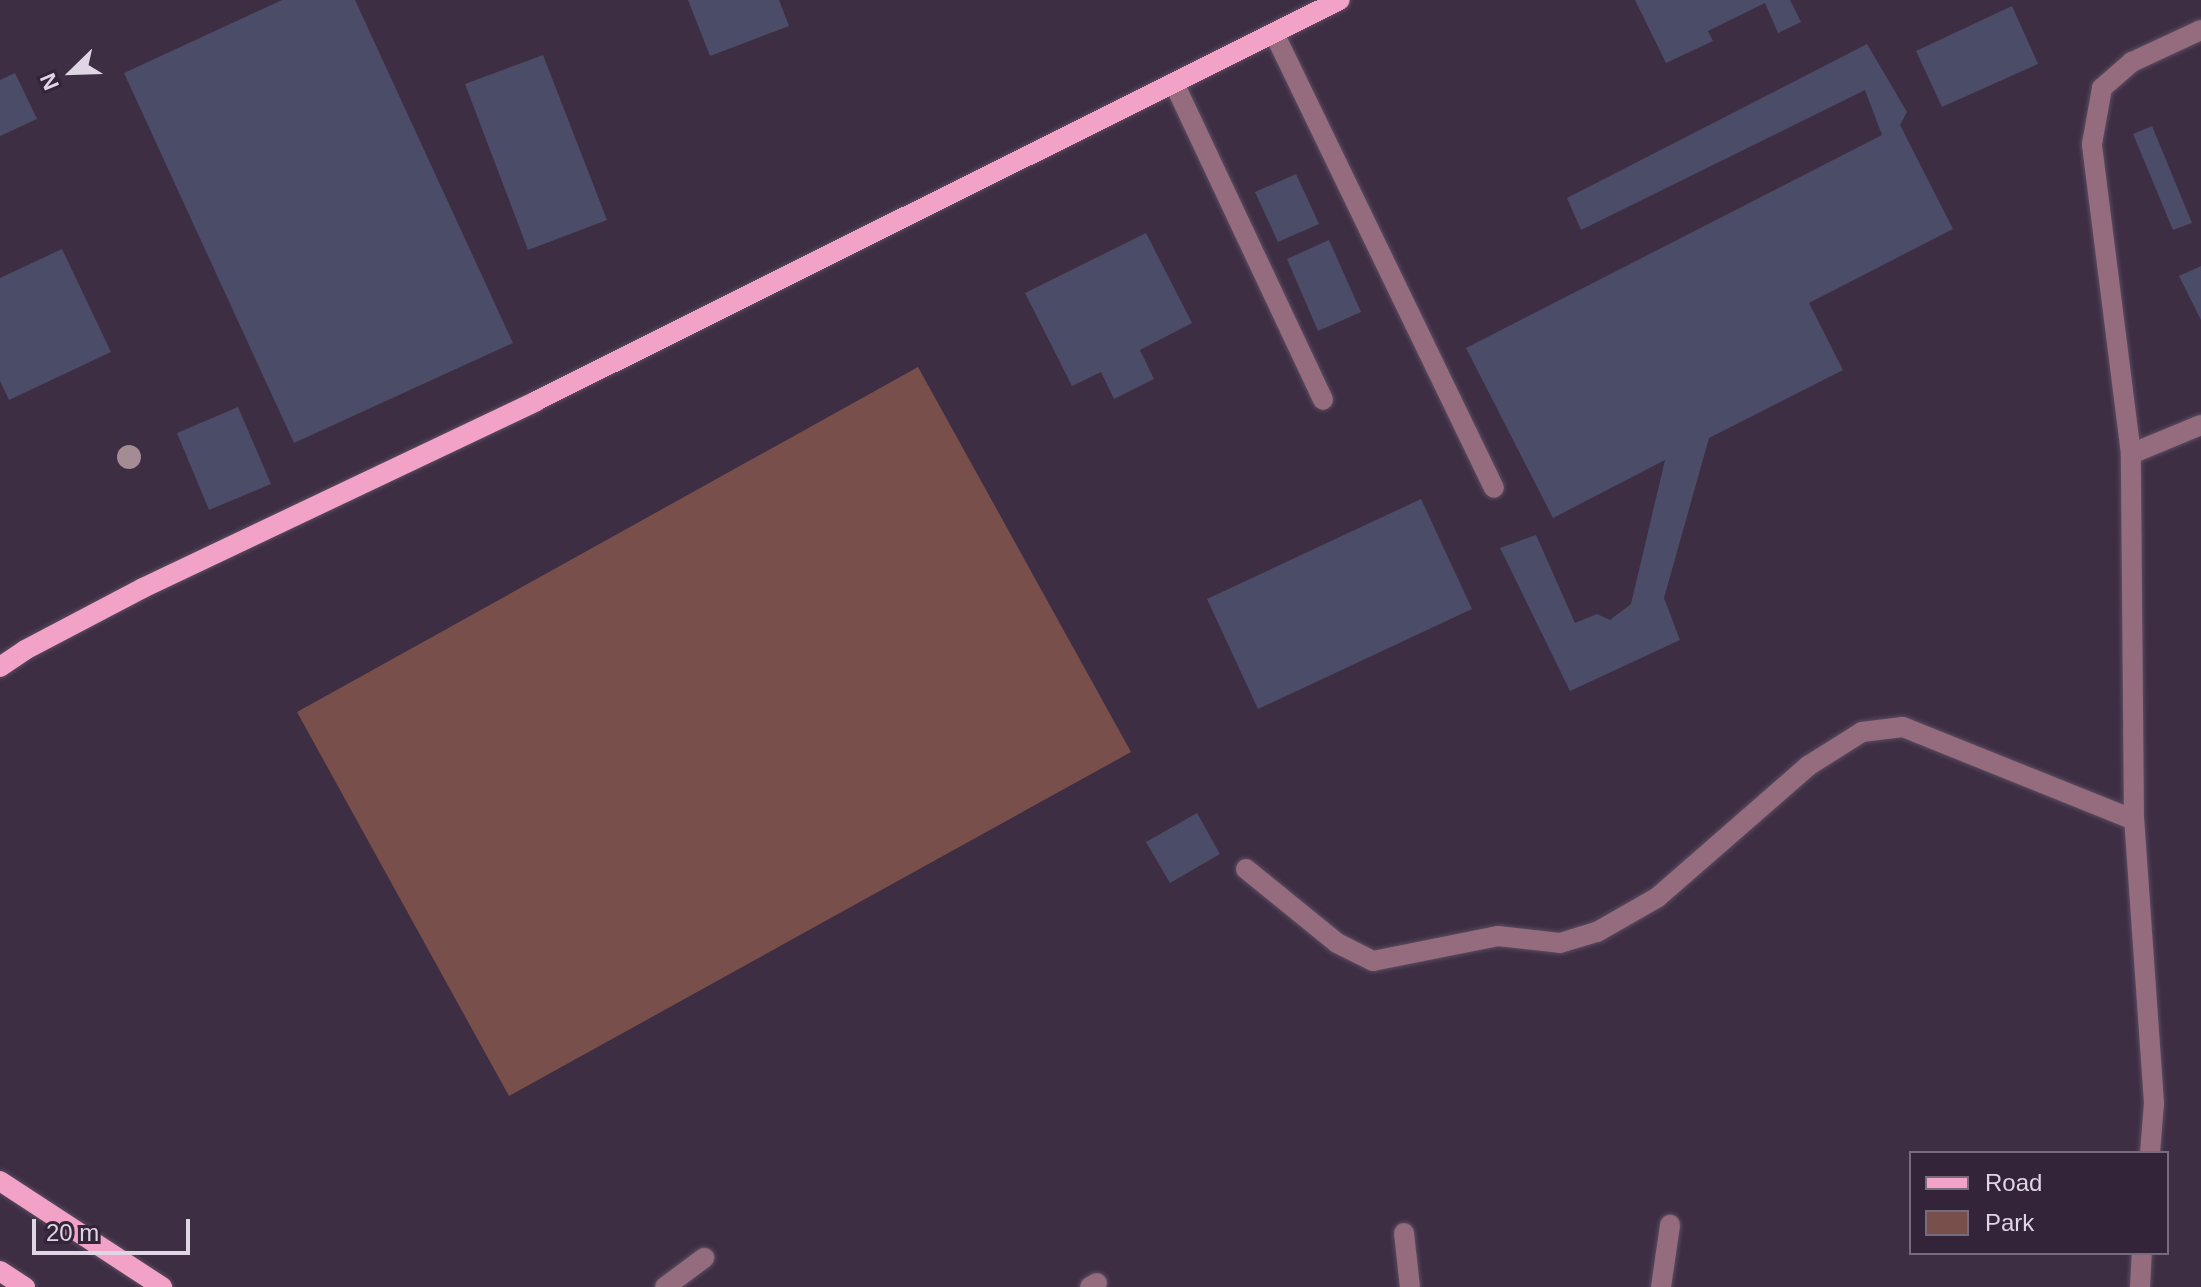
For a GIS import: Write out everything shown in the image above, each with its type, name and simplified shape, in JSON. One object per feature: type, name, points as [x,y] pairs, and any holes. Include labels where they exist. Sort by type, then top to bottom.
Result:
[{"type":"main road","points":[[0,667],[25,650],[143,588],[536,401],[1340,0]]},
{"type":"main road","points":[[0,652],[25,650]]},
{"type":"main road","points":[[0,1181],[162,1287]]},
{"type":"main road","points":[[0,1271],[25,1287]]},
{"type":"street","points":[[2150,1151],[2154,1103],[2134,820],[2131,454],[2092,144],[2102,88],[2132,62],[2201,30]]},
{"type":"street","points":[[1274,33],[1494,488]]},
{"type":"street","points":[[1174,83],[1323,400]]},
{"type":"street","points":[[2131,454],[2201,425]]},
{"type":"street","points":[[1246,869],[1337,943],[1373,961],[1498,936],[1560,943],[1597,932],[1658,897],[1808,766],[1848,740],[1862,732],[1903,727],[2134,820]]},
{"type":"street","points":[[1661,1287],[1670,1225]]},
{"type":"street","points":[[1404,1233],[1410,1287]]},
{"type":"street","points":[[2140,1287],[2142,1255]]},
{"type":"street","points":[[665,1287],[704,1258]]},
{"type":"green space","points":[[918,367],[1131,752],[509,1096],[297,712]]},
{"type":"building","points":[[282,0],[355,0],[513,343],[294,443],[124,73]]},
{"type":"building","points":[[688,0],[779,0],[789,26],[710,56]]},
{"type":"building","points":[[1635,0],[1790,0],[1801,22],[1778,33],[1765,3],[1708,31],[1713,41],[1666,63]]},
{"type":"building","points":[[2012,6],[2038,64],[1942,107],[1916,51]]},
{"type":"building","points":[[1867,44],[1907,112],[1900,125],[1953,229],[1809,303],[1843,370],[1709,438],[1664,598],[1680,640],[1570,691],[1500,548],[1536,535],[1575,623],[1597,614],[1610,620],[1631,604],[1665,460],[1553,518],[1466,348],[1882,135],[1865,90],[1581,230],[1567,198]]},
{"type":"building","points":[[543,55],[607,220],[528,250],[465,84]]},
{"type":"building","points":[[15,73],[37,119],[0,136],[0,80]]},
{"type":"building","points":[[2152,126],[2192,223],[2173,230],[2133,134]]},
{"type":"building","points":[[1296,174],[1319,224],[1278,242],[1255,192]]},
{"type":"building","points":[[1146,233],[1192,323],[1140,350],[1154,379],[1114,399],[1101,372],[1072,386],[1025,293]]},
{"type":"building","points":[[1329,240],[1361,312],[1318,331],[1287,259]]},
{"type":"building","points":[[62,249],[111,352],[9,400],[0,381],[0,278]]},
{"type":"building","points":[[2201,266],[2201,320],[2179,276]]},
{"type":"building","points":[[238,407],[271,484],[209,510],[177,433]]},
{"type":"building","points":[[1421,499],[1472,609],[1258,709],[1207,599]]},
{"type":"building","points":[[1197,813],[1220,854],[1170,883],[1146,842]]}]
